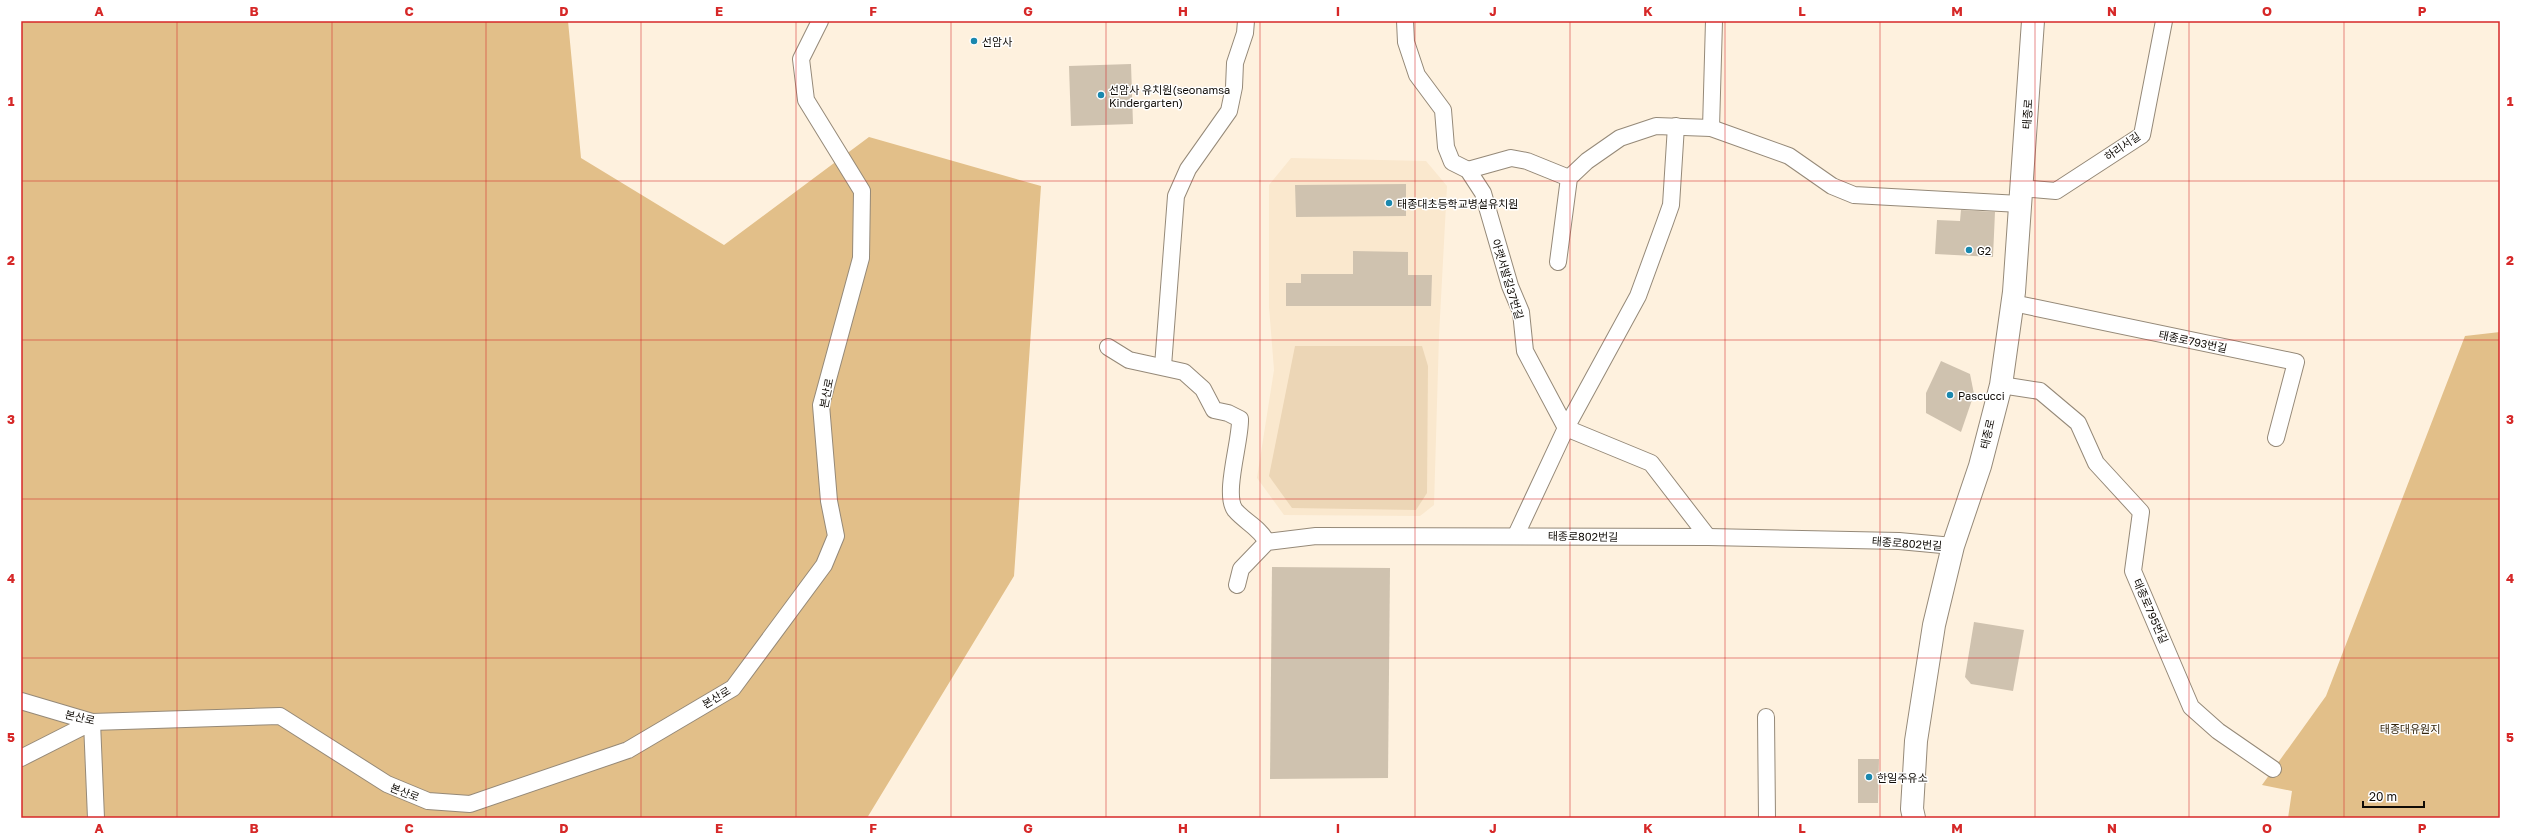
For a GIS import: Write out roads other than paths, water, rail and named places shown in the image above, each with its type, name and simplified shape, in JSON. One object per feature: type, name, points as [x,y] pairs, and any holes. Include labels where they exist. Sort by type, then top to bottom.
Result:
[{"type":"main road","name":"태종로","points":[[1914,818],[1912,809],[1916,741],[1934,625],[1953,546],[1980,466],[2001,385],[2013,303],[2033,21]]},
{"type":"street","name":"본산로","points":[[21,702],[92,722],[280,716],[387,784],[428,801],[470,804],[628,750],[733,688],[824,565],[836,536],[829,501],[821,405],[861,258],[862,192],[806,100],[801,60],[820,21]]},
{"type":"street","points":[[1163,366],[1176,196],[1188,169],[1228,111],[1234,87],[1235,63],[1245,33],[1246,21]]},
{"type":"street","points":[[1405,21],[1406,42],[1417,75],[1443,110],[1446,148],[1452,162],[1468,170],[1511,158],[1527,161],[1570,178],[1558,262]]},
{"type":"street","points":[[1710,128],[1714,21]]},
{"type":"street","name":"하리서길","points":[[1570,178],[1587,161],[1620,138],[1656,126],[1676,126],[1710,128],[1789,156],[1832,186],[1854,195],[2021,196],[2056,191],[2142,135],[2164,21]]},
{"type":"street","points":[[1516,535],[1566,428],[1638,296],[1671,205],[1676,126]]},
{"type":"street","name":"아랫서발길37번길","points":[[1468,170],[1483,193],[1510,286],[1521,312],[1525,351],[1566,428]]},
{"type":"street","name":"태종로793번길","points":[[2013,303],[2296,362],[2276,438]]},
{"type":"street","points":[[1108,347],[1129,360],[1163,366],[1184,372],[1203,389],[1214,410],[1228,413],[1240,419],[1241,433],[1230,499],[1235,509],[1262,532],[1267,542],[1241,569],[1237,585]]},
{"type":"street","name":"태종로795번길","points":[[2001,385],[2040,391],[2078,423],[2096,463],[2141,512],[2134,571],[2191,707],[2218,731],[2273,769]]},
{"type":"street","points":[[1566,428],[1651,463],[1708,537]]},
{"type":"street","name":"태종로802번길","points":[[1267,542],[1316,536],[1516,535],[1899,541],[1953,546]]},
{"type":"street","points":[[1766,717],[1767,818]]},
{"type":"street","points":[[21,758],[92,722],[96,818]]},
{"type":"place","name":"선암사","points":[[974,41]]},
{"type":"place","name":"선암사 유치원(seonamsa Kindergarten)","points":[[1101,95]]},
{"type":"place","name":"태종대초등학교병설유치원","points":[[1389,203]]},
{"type":"place","name":"G2","points":[[1969,250]]},
{"type":"place","name":"Pascucci","points":[[1950,395]]},
{"type":"place","name":"한일주유소","points":[[1869,777]]},
{"type":"park label","name":"태종대유원지","points":[[2410,728]]}]
